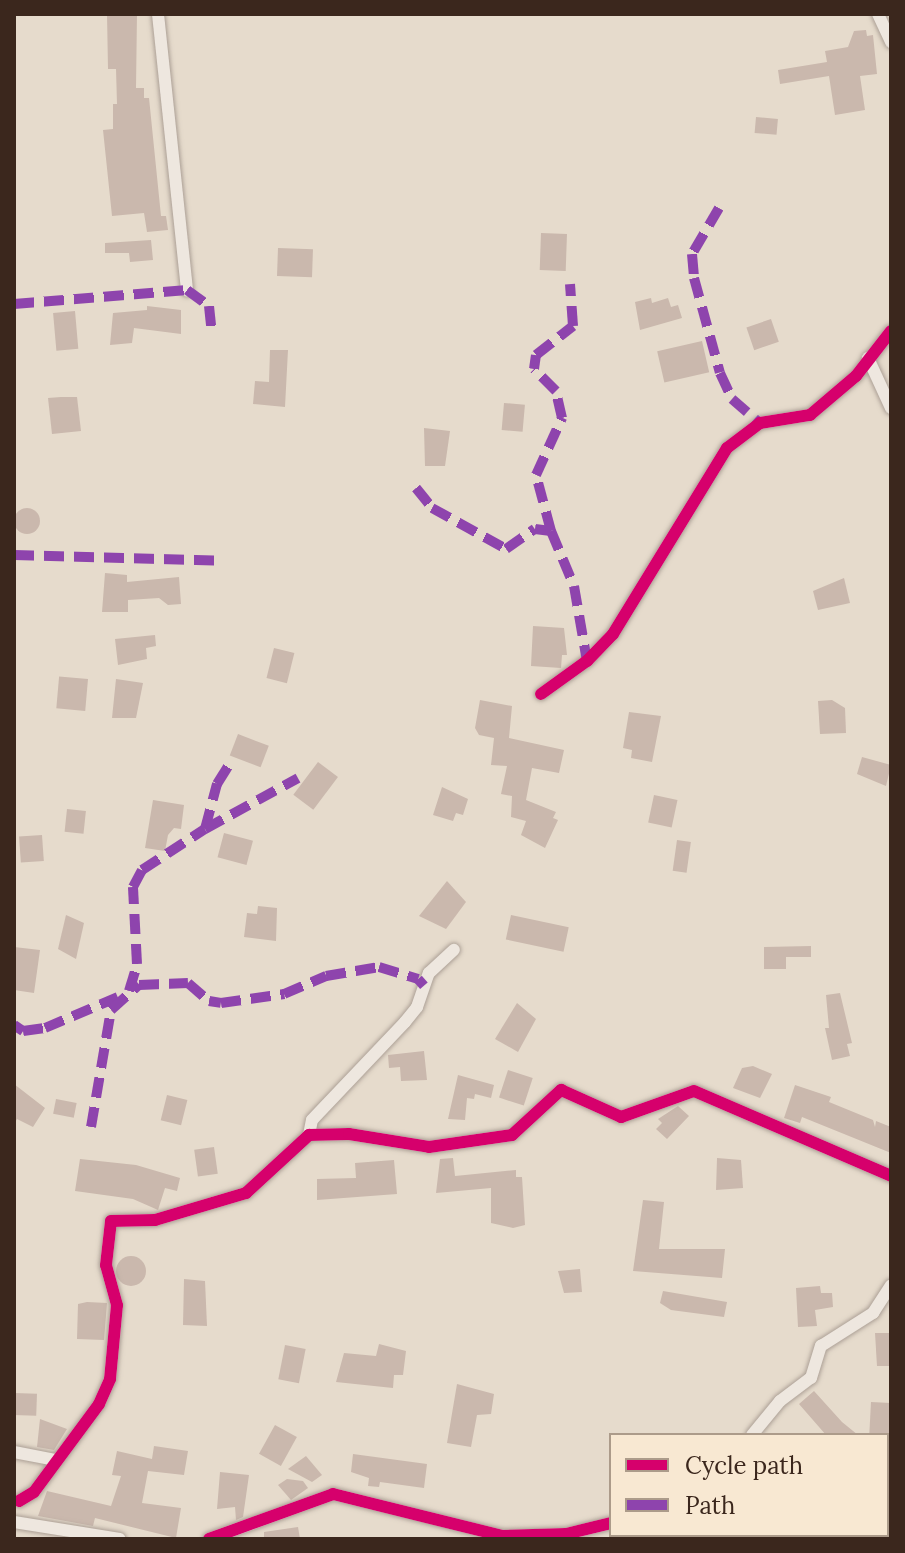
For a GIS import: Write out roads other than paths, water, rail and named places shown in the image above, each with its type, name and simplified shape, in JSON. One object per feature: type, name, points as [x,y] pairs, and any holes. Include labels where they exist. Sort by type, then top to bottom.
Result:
[{"type":"street","points":[[158,14],[187,290]]},
{"type":"street","points":[[878,14],[891,42]]},
{"type":"street","points":[[541,694],[587,661],[613,634],[727,448],[760,423],[810,415],[835,397],[891,331]]},
{"type":"street","points":[[868,358],[891,408]]},
{"type":"street","points":[[31,1524],[16,1500],[34,1492],[99,1404],[110,1379],[117,1318],[106,1265],[111,1221],[155,1220],[246,1193],[309,1135],[312,1120],[405,1022],[417,1007],[429,973],[454,950]]},
{"type":"street","points":[[309,1135],[349,1134],[429,1147],[512,1135],[561,1090],[621,1117],[694,1091],[891,1176]]},
{"type":"street","points":[[754,1433],[780,1401],[811,1378],[821,1346],[873,1313],[891,1285]]},
{"type":"street","points":[[14,1452],[56,1460]]},
{"type":"street","points":[[209,1539],[333,1494],[503,1536],[566,1534],[609,1523]]},
{"type":"street","points":[[14,1521],[120,1539]]}]
